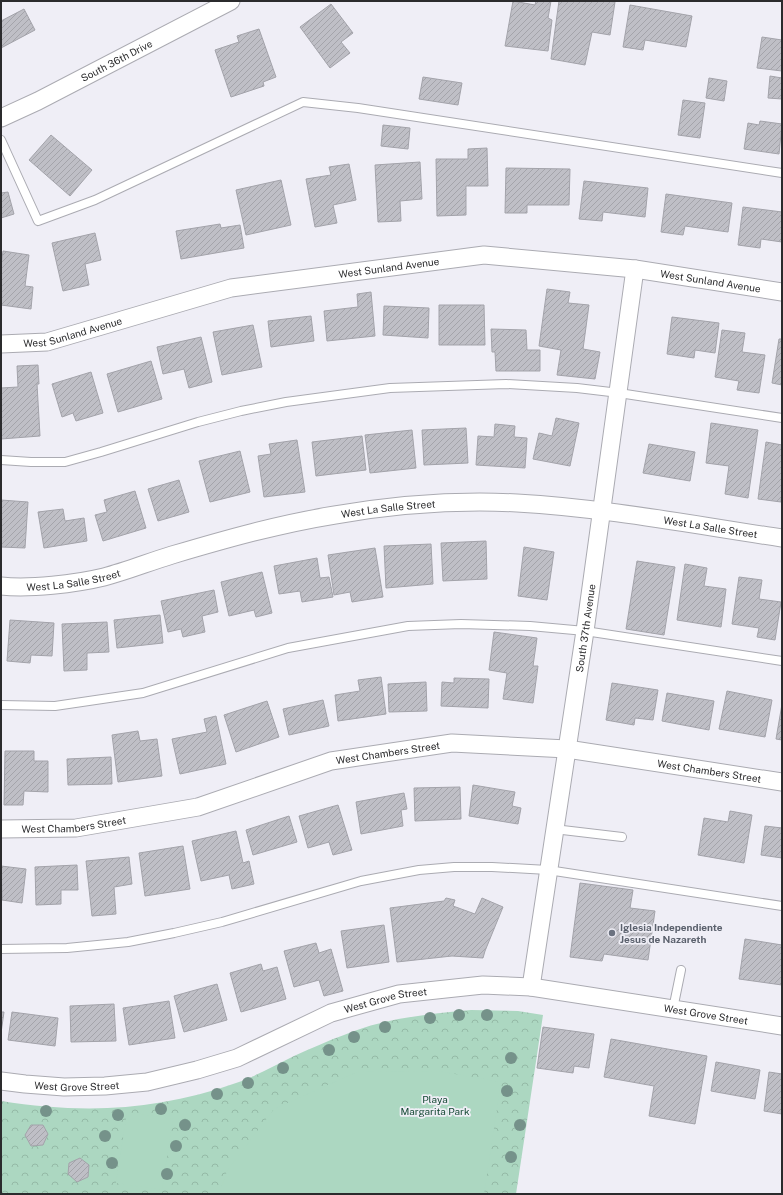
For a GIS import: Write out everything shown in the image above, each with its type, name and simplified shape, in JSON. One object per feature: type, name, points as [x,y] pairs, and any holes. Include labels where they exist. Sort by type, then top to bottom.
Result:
[{"type":"street","name":"South 36th Drive","points":[[1,118],[45,98],[231,1]]},
{"type":"street","name":"West Sunland Avenue","points":[[1,344],[47,342],[231,288],[484,255],[635,269],[782,292]]},
{"type":"street","name":"South 37th Avenue","points":[[531,987],[585,631],[635,269]]},
{"type":"street","name":"West La Salle Street","points":[[1,586],[54,585],[103,577],[231,538],[287,524],[337,514],[403,506],[453,503],[517,503],[602,511],[782,538]]},
{"type":"street","name":"West Chambers Street","points":[[1,829],[76,828],[198,807],[331,761],[452,743],[567,749],[782,782]]},
{"type":"street","name":"West Grove Street","points":[[1,1080],[25,1084],[64,1087],[105,1086],[147,1082],[197,1070],[237,1058],[331,1013],[399,994],[483,985],[531,987],[782,1026]]},
{"type":"lane","points":[[1,140],[38,222],[95,200],[303,102],[358,108],[782,173]]},
{"type":"lane","points":[[1,460],[65,462],[198,422],[241,411],[286,402],[390,388],[506,384],[577,388],[782,418]]},
{"type":"lane","points":[[1,705],[55,706],[143,693],[288,648],[408,626],[461,624],[530,626],[585,631],[782,661]]},
{"type":"lane","points":[[554,829],[622,836]]},
{"type":"lane","points":[[1,949],[67,948],[128,942],[222,922],[361,881],[419,870],[492,867],[548,870],[782,906]]},
{"type":"lane","points":[[672,1009],[681,970]]},
{"type":"green space","name":"Playa Margarita Park","points":[[471,1010],[518,1011],[543,1015],[516,1194],[1,1194],[1,1101],[61,1108],[91,1108],[120,1107],[177,1099],[244,1080],[312,1048],[375,1024],[439,1013]]},
{"type":"green space","points":[[438,1071],[501,1082],[484,1194],[219,1194],[227,1171],[274,1109],[357,1072]]},
{"type":"green space","points":[[127,1112],[173,1119],[162,1190],[116,1183]]},
{"type":"building","points":[[513,1],[535,5],[536,1],[551,1],[548,18],[552,20],[548,51],[505,46]]},
{"type":"building","points":[[559,1],[615,2],[610,35],[592,32],[585,65],[551,59]]},
{"type":"building","points":[[331,4],[353,33],[341,42],[350,53],[330,68],[300,27]]},
{"type":"building","points":[[630,5],[692,16],[686,47],[645,40],[643,50],[623,47]]},
{"type":"building","points":[[24,9],[35,30],[1,48],[1,21]]},
{"type":"building","points":[[259,29],[276,77],[263,82],[264,86],[231,97],[215,50],[239,42],[237,36]]},
{"type":"building","points":[[762,37],[782,40],[782,71],[757,68]]},
{"type":"building","points":[[770,76],[782,78],[782,99],[768,98]]},
{"type":"building","points":[[423,77],[462,83],[458,105],[419,99]]},
{"type":"building","points":[[709,78],[727,81],[724,101],[706,98]]},
{"type":"building","points":[[683,100],[705,103],[700,138],[678,135]]},
{"type":"building","points":[[760,121],[782,124],[779,154],[744,149],[748,123],[759,125]]},
{"type":"building","points":[[383,125],[410,128],[408,149],[381,146]]},
{"type":"building","points":[[51,135],[92,170],[70,196],[29,160]]},
{"type":"building","points":[[487,148],[488,186],[466,186],[466,215],[437,216],[436,159],[468,159],[468,149]]},
{"type":"building","points":[[420,162],[422,199],[400,201],[401,221],[378,222],[375,165]]},
{"type":"building","points":[[349,164],[356,200],[333,205],[337,223],[315,227],[306,179],[331,175],[329,167]]},
{"type":"building","points":[[506,168],[570,169],[569,205],[527,205],[527,213],[505,213]]},
{"type":"building","points":[[281,180],[291,225],[246,235],[236,190]]},
{"type":"building","points":[[584,181],[648,188],[645,217],[603,212],[602,221],[579,219]]},
{"type":"building","points":[[8,192],[14,214],[1,218],[1,193]]},
{"type":"building","points":[[666,194],[732,203],[728,232],[685,226],[683,235],[661,232]]},
{"type":"building","points":[[743,207],[782,212],[782,242],[761,239],[760,248],[738,245]]},
{"type":"building","points":[[220,224],[221,228],[240,225],[244,248],[181,259],[176,231]]},
{"type":"building","points":[[95,233],[101,260],[85,264],[89,285],[63,291],[52,243]]},
{"type":"building","points":[[3,251],[29,255],[25,286],[33,287],[31,309],[1,305],[1,265]]},
{"type":"building","points":[[547,289],[570,292],[568,303],[589,305],[583,349],[600,352],[595,379],[557,375],[561,350],[539,346]]},
{"type":"building","points":[[371,292],[375,336],[327,341],[324,311],[358,307],[357,294]]},
{"type":"building","points":[[439,305],[484,305],[485,345],[439,345]]},
{"type":"building","points":[[384,306],[429,308],[428,338],[383,335]]},
{"type":"building","points":[[311,316],[314,341],[271,347],[268,321]]},
{"type":"building","points":[[672,317],[719,323],[715,353],[695,350],[694,358],[667,354]]},
{"type":"building","points":[[253,325],[262,367],[222,375],[213,332]]},
{"type":"building","points":[[491,329],[526,330],[527,350],[540,350],[540,371],[496,371],[495,352],[492,352]]},
{"type":"building","points":[[722,330],[745,333],[742,352],[765,355],[759,393],[737,390],[739,381],[715,377]]},
{"type":"building","points":[[201,337],[212,382],[189,388],[184,369],[163,374],[157,347]]},
{"type":"building","points":[[779,339],[782,339],[782,385],[772,383]]},
{"type":"building","points":[[151,361],[162,399],[118,412],[107,374]]},
{"type":"building","points":[[38,365],[39,384],[37,384],[40,436],[1,439],[1,388],[18,387],[17,366]]},
{"type":"building","points":[[91,372],[103,413],[76,421],[73,413],[62,417],[52,384]]},
{"type":"building","points":[[556,418],[579,423],[570,466],[533,459],[539,433],[552,436]]},
{"type":"building","points":[[711,423],[758,430],[748,498],[725,494],[729,466],[706,463]]},
{"type":"building","points":[[495,424],[515,426],[514,437],[527,438],[525,468],[476,465],[478,436],[494,437]]},
{"type":"building","points":[[466,428],[468,463],[424,465],[422,430]]},
{"type":"building","points":[[412,430],[416,468],[370,473],[365,435]]},
{"type":"building","points":[[362,436],[366,470],[316,476],[312,442]]},
{"type":"building","points":[[297,440],[305,492],[264,497],[258,456],[271,454],[269,444]]},
{"type":"building","points":[[766,442],[782,445],[781,502],[758,499]]},
{"type":"building","points":[[649,444],[695,452],[690,481],[643,473]]},
{"type":"building","points":[[240,451],[250,492],[210,502],[199,461]]},
{"type":"building","points":[[179,480],[189,512],[158,521],[148,489]]},
{"type":"building","points":[[135,491],[146,528],[103,541],[95,515],[107,512],[104,500]]},
{"type":"building","points":[[1,500],[28,502],[25,548],[1,547]]},
{"type":"building","points":[[63,509],[65,521],[84,518],[87,541],[44,548],[38,512]]},
{"type":"building","points":[[486,541],[487,579],[443,581],[441,543]]},
{"type":"building","points":[[431,544],[433,584],[386,588],[384,546]]},
{"type":"building","points":[[524,547],[554,552],[547,600],[518,596]]},
{"type":"building","points":[[375,548],[383,597],[352,602],[350,592],[334,595],[328,555]]},
{"type":"building","points":[[317,558],[320,578],[329,577],[333,597],[302,602],[300,591],[279,594],[274,566]]},
{"type":"building","points":[[637,561],[675,567],[664,635],[626,629]]},
{"type":"building","points":[[685,564],[707,568],[704,586],[726,589],[721,627],[677,620]]},
{"type":"building","points":[[262,572],[272,613],[256,617],[254,610],[229,616],[221,582]]},
{"type":"building","points":[[739,577],[762,580],[759,599],[781,602],[775,640],[757,637],[759,628],[732,624]]},
{"type":"building","points":[[214,590],[218,612],[202,616],[205,632],[183,637],[181,629],[168,632],[161,601]]},
{"type":"building","points":[[160,615],[163,643],[117,648],[114,620]]},
{"type":"building","points":[[10,620],[54,623],[52,656],[31,655],[30,663],[7,661]]},
{"type":"building","points":[[107,622],[109,652],[87,653],[87,670],[64,671],[62,624]]},
{"type":"building","points":[[494,632],[537,638],[533,666],[538,666],[533,703],[503,699],[507,673],[489,670]]},
{"type":"building","points":[[381,677],[386,714],[338,721],[335,695],[360,691],[358,680]]},
{"type":"building","points":[[454,678],[489,679],[488,708],[441,706],[442,682],[454,683]]},
{"type":"building","points":[[426,682],[427,711],[389,712],[388,684]]},
{"type":"building","points":[[612,683],[658,690],[653,720],[635,718],[634,725],[606,720]]},
{"type":"building","points":[[727,691],[772,700],[765,737],[719,729]]},
{"type":"building","points":[[667,693],[714,701],[709,730],[662,721]]},
{"type":"building","points":[[323,700],[329,726],[289,735],[283,709]]},
{"type":"building","points":[[267,701],[279,737],[236,752],[224,715]]},
{"type":"building","points":[[782,704],[782,740],[776,739]]},
{"type":"building","points":[[216,716],[226,764],[180,774],[172,739],[207,732],[204,719]]},
{"type":"building","points":[[138,731],[140,741],[157,739],[162,776],[118,782],[112,735]]},
{"type":"building","points":[[5,751],[34,751],[34,761],[48,761],[48,792],[24,791],[23,805],[4,805]]},
{"type":"building","points":[[111,757],[112,784],[68,785],[67,759]]},
{"type":"building","points":[[473,785],[515,792],[512,806],[521,808],[518,824],[469,816]]},
{"type":"building","points":[[460,787],[461,819],[415,821],[414,788]]},
{"type":"building","points":[[404,793],[407,809],[401,810],[403,826],[361,834],[356,802]]},
{"type":"building","points":[[338,805],[352,850],[333,855],[329,842],[308,848],[299,816]]},
{"type":"building","points":[[730,811],[752,815],[744,863],[698,855],[704,818],[728,822]]},
{"type":"building","points":[[289,816],[297,842],[253,855],[246,830]]},
{"type":"building","points":[[765,826],[782,828],[782,858],[761,855]]},
{"type":"building","points":[[236,831],[243,863],[249,861],[254,884],[232,889],[229,875],[201,881],[192,841]]},
{"type":"building","points":[[183,846],[190,889],[145,896],[139,853]]},
{"type":"building","points":[[129,857],[132,884],[114,887],[116,914],[92,916],[86,861]]},
{"type":"building","points":[[77,865],[78,890],[61,890],[61,904],[36,905],[35,867]]},
{"type":"building","points":[[1,866],[26,869],[22,903],[2,900]]},
{"type":"building","name":"Iglesia Independiente Jesus de Nazareth","points":[[580,883],[633,890],[630,908],[655,911],[648,960],[604,954],[602,961],[570,957]]},
{"type":"building","points":[[446,898],[455,900],[453,906],[475,914],[482,898],[503,907],[483,958],[452,956],[397,962],[390,908],[444,901]]},
{"type":"building","points":[[384,925],[389,962],[347,968],[341,931]]},
{"type":"building","points":[[745,939],[782,945],[782,985],[739,979]]},
{"type":"building","points":[[316,943],[319,953],[331,949],[343,991],[324,996],[319,980],[294,987],[284,951]]},
{"type":"building","points":[[261,964],[263,971],[277,967],[286,999],[241,1012],[230,973]]},
{"type":"building","points":[[217,984],[227,1020],[184,1032],[174,996]]},
{"type":"building","points":[[169,1001],[175,1038],[129,1045],[123,1008]]},
{"type":"building","points":[[114,1004],[116,1041],[71,1042],[70,1006]]},
{"type":"building","points":[[1,1012],[4,1012],[1,1033]]},
{"type":"building","points":[[12,1012],[58,1018],[55,1046],[8,1040]]},
{"type":"building","points":[[543,1027],[594,1034],[589,1068],[574,1066],[573,1073],[537,1068]]},
{"type":"building","points":[[611,1039],[707,1056],[695,1124],[649,1116],[654,1086],[604,1077]]},
{"type":"building","points":[[716,1062],[760,1070],[755,1099],[711,1091]]},
{"type":"building","points":[[769,1072],[782,1074],[782,1114],[764,1111]]},
{"type":"building","points":[[31,1125],[43,1125],[48,1134],[43,1145],[31,1146],[25,1135]]},
{"type":"building","points":[[80,1158],[89,1165],[88,1177],[77,1182],[68,1174],[69,1163]]},
{"type":"place","name":"Iglesia Independiente Jesus de Nazareth","points":[[612,933]]}]
